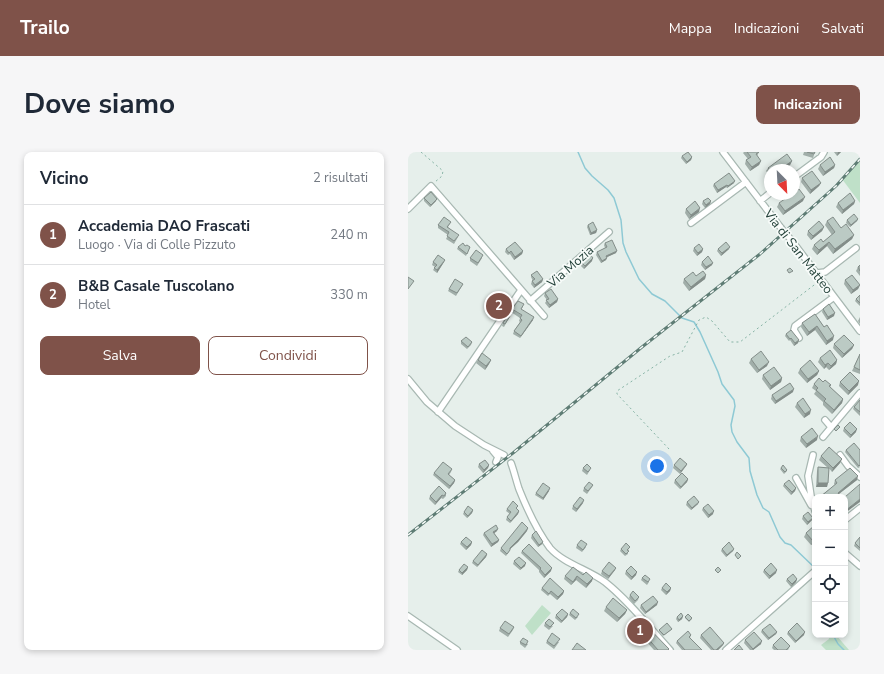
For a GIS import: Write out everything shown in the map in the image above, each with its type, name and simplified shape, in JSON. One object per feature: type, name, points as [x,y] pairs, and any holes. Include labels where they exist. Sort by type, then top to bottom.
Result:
[{"type":"street","name":"Via di San Matteo","points":[[723,152],[860,331]]},
{"type":"street","points":[[800,172],[822,157],[824,152]]},
{"type":"street","points":[[691,223],[746,182]]},
{"type":"street","points":[[408,209],[431,186],[544,316]]},
{"type":"street","points":[[760,201],[764,198]]},
{"type":"street","name":"Via Mozia","points":[[530,301],[609,232]]},
{"type":"street","points":[[816,274],[825,272],[856,248]]},
{"type":"street","points":[[438,412],[499,319],[521,290]]},
{"type":"street","points":[[799,338],[794,330],[795,326],[834,297]]},
{"type":"street","points":[[408,379],[425,400],[458,429],[492,450],[504,455]]},
{"type":"street","points":[[823,437],[860,393]]},
{"type":"street","points":[[825,420],[831,427]]},
{"type":"street","points":[[492,450],[498,457],[496,462]]},
{"type":"street","points":[[812,500],[808,476],[813,455]]},
{"type":"street","points":[[840,455],[848,466],[859,473]]},
{"type":"street","points":[[511,463],[528,509],[551,548],[562,558],[592,574],[610,586],[670,650]]},
{"type":"street","points":[[796,478],[812,507]]},
{"type":"street","points":[[848,518],[860,508]]},
{"type":"street","points":[[848,557],[858,560],[860,566]]},
{"type":"street","points":[[726,650],[812,573]]},
{"type":"street","points":[[408,616],[457,650]]},
{"type":"path","points":[[421,152],[443,171],[442,176],[431,186]]},
{"type":"path","points":[[669,449],[617,394],[617,391],[670,356],[682,352],[699,320],[706,317],[712,321],[730,342],[740,342],[821,280]]},
{"type":"green space","points":[[860,159],[860,203],[842,179]]},
{"type":"green space","points":[[542,605],[551,613],[532,635],[525,626]]},
{"type":"green space","points":[[839,638],[849,650],[826,650],[821,645],[829,639]]},
{"type":"building","points":[[688,152],[692,157],[687,162],[682,156]]},
{"type":"building","points":[[747,152],[759,152],[756,154],[761,161],[752,167],[746,160],[751,157]]},
{"type":"building","points":[[787,154],[792,161],[788,164],[773,164]]},
{"type":"building","points":[[830,157],[835,165],[825,172],[820,165]]},
{"type":"building","points":[[812,171],[821,183],[811,190],[802,178]]},
{"type":"building","points":[[729,173],[735,181],[718,190],[714,184]]},
{"type":"building","points":[[800,190],[805,197],[785,211],[779,203],[783,200],[800,200]]},
{"type":"building","points":[[431,192],[437,199],[431,205],[424,198]]},
{"type":"building","points":[[850,193],[855,201],[843,210],[838,203]]},
{"type":"building","points":[[708,198],[711,201],[706,205],[703,201]]},
{"type":"building","points":[[695,201],[700,208],[691,215],[686,209]]},
{"type":"building","points":[[854,214],[858,219],[851,225],[847,220]]},
{"type":"building","points":[[444,217],[451,222],[447,227],[459,235],[454,241],[447,236],[449,232],[438,225]]},
{"type":"building","points":[[833,217],[841,228],[846,224],[854,235],[835,249],[829,242],[819,250],[814,245],[821,239],[823,242],[835,232],[827,221]]},
{"type":"building","points":[[819,221],[824,227],[813,236],[808,231]]},
{"type":"building","points":[[593,222],[597,230],[591,233],[588,225]]},
{"type":"building","points":[[612,240],[617,251],[606,256],[607,258],[602,261],[597,252],[607,247],[605,243]]},
{"type":"building","points":[[515,242],[523,251],[515,257],[511,251],[509,253],[506,249]]},
{"type":"building","points":[[726,242],[730,247],[722,253],[718,249]]},
{"type":"building","points":[[463,243],[465,246],[467,245],[470,247],[467,254],[458,247]]},
{"type":"building","points":[[699,244],[703,249],[698,253],[694,248]]},
{"type":"building","points":[[476,250],[483,255],[478,263],[470,258]]},
{"type":"building","points":[[589,253],[593,258],[585,266],[580,261]]},
{"type":"building","points":[[438,255],[445,260],[437,270],[434,268],[437,265],[433,262]]},
{"type":"building","points":[[708,256],[713,263],[706,267],[702,262]]},
{"type":"building","points":[[790,268],[793,271],[789,273],[787,270]]},
{"type":"building","points":[[537,271],[543,279],[535,285],[532,281],[535,279],[531,275]]},
{"type":"building","points":[[703,271],[706,275],[691,287],[684,279],[693,272],[696,276]]},
{"type":"building","points":[[852,275],[860,285],[853,290],[845,280]]},
{"type":"building","points":[[408,277],[414,281],[408,289]]},
{"type":"building","points":[[455,279],[463,284],[457,293],[449,289]]},
{"type":"building","points":[[551,289],[558,299],[550,305],[546,300],[549,299],[545,293]]},
{"type":"building","points":[[501,295],[508,299],[501,310],[494,305]]},
{"type":"building","points":[[860,295],[860,303],[856,299]]},
{"type":"building","points":[[518,301],[524,304],[521,309],[534,317],[521,336],[514,331],[522,320],[520,318],[522,315],[512,309]]},
{"type":"building","points":[[829,304],[835,313],[828,317],[823,309]]},
{"type":"building","points":[[815,314],[824,327],[827,325],[834,336],[827,341],[817,326],[809,332],[802,323]]},
{"type":"building","points":[[508,315],[510,316],[505,324],[503,323]]},
{"type":"building","points":[[791,330],[799,340],[795,343],[786,334]]},
{"type":"building","points":[[844,335],[854,345],[844,354],[834,344]]},
{"type":"building","points":[[466,337],[472,342],[468,347],[461,341]]},
{"type":"building","points":[[830,350],[837,360],[831,366],[828,363],[825,365],[820,358]]},
{"type":"building","points":[[761,351],[769,362],[759,370],[751,359]]},
{"type":"building","points":[[482,353],[491,360],[486,366],[478,360]]},
{"type":"building","points":[[860,354],[860,370],[854,367]]},
{"type":"building","points":[[810,360],[819,371],[808,379],[800,369]]},
{"type":"building","points":[[774,367],[782,378],[771,386],[763,375]]},
{"type":"building","points":[[850,372],[859,381],[849,391],[840,382]]},
{"type":"building","points":[[819,378],[823,382],[825,380],[831,385],[829,386],[843,399],[834,410],[824,401],[826,399],[816,390],[818,388],[814,384]]},
{"type":"building","points":[[790,383],[794,389],[776,401],[772,395]]},
{"type":"building","points":[[803,398],[811,410],[805,414],[797,403]]},
{"type":"building","points":[[860,400],[860,412],[854,407]]},
{"type":"building","points":[[850,422],[857,429],[851,435],[844,428]]},
{"type":"building","points":[[838,425],[840,427],[836,431],[834,429]]},
{"type":"building","points":[[812,428],[818,436],[807,444],[801,437]]},
{"type":"building","points":[[854,443],[860,450],[859,466],[846,450]]},
{"type":"building","points":[[829,447],[842,459],[833,468],[821,456]]},
{"type":"building","points":[[680,458],[687,464],[681,471],[674,465]]},
{"type":"building","points":[[485,460],[489,465],[484,470],[479,464]]},
{"type":"building","points":[[443,462],[452,469],[448,474],[455,480],[450,486],[434,473]]},
{"type":"building","points":[[587,464],[591,468],[588,472],[583,468]]},
{"type":"building","points":[[783,465],[787,470],[785,472],[781,468]]},
{"type":"building","points":[[818,467],[829,468],[828,483],[818,483]]},
{"type":"building","points":[[850,468],[858,476],[838,493],[839,494],[824,494],[837,483],[835,480]]},
{"type":"building","points":[[682,473],[688,479],[681,487],[675,480]]},
{"type":"building","points":[[789,480],[796,488],[792,492],[784,484]]},
{"type":"building","points":[[589,482],[593,485],[588,491],[584,488]]},
{"type":"building","points":[[543,483],[550,488],[543,498],[536,493]]},
{"type":"building","points":[[860,484],[860,499],[848,509],[848,494]]},
{"type":"building","points":[[439,486],[446,493],[436,502],[430,496]]},
{"type":"building","points":[[694,496],[699,502],[692,508],[687,502]]},
{"type":"building","points":[[580,497],[584,500],[577,509],[573,506]]},
{"type":"building","points":[[513,501],[518,506],[516,508],[519,511],[511,521],[507,517],[511,512],[507,509]]},
{"type":"building","points":[[708,504],[714,511],[709,515],[703,508]]},
{"type":"building","points":[[468,506],[473,510],[468,516],[464,512]]},
{"type":"building","points":[[808,512],[812,519],[808,522],[803,516]]},
{"type":"building","points":[[522,522],[528,528],[510,548],[507,554],[501,548]]},
{"type":"building","points":[[496,525],[498,529],[493,532],[499,540],[492,544],[484,533]]},
{"type":"building","points":[[812,528],[812,540],[806,533]]},
{"type":"building","points":[[536,531],[543,542],[539,545],[532,535]]},
{"type":"building","points":[[466,537],[472,542],[467,547],[461,542]]},
{"type":"building","points":[[860,537],[860,548],[855,543]]},
{"type":"building","points":[[581,540],[587,544],[583,550],[577,545]]},
{"type":"building","points":[[729,542],[734,549],[727,555],[722,549]]},
{"type":"building","points":[[626,543],[630,547],[626,554],[621,549]]},
{"type":"building","points":[[529,544],[552,568],[545,575],[540,569],[541,568],[522,551]]},
{"type":"building","points":[[482,550],[487,554],[478,565],[473,561]]},
{"type":"building","points":[[737,552],[741,556],[738,559],[735,555]]},
{"type":"building","points":[[519,557],[526,563],[521,568],[514,561]]},
{"type":"building","points":[[609,562],[616,568],[609,576],[602,571]]},
{"type":"building","points":[[771,563],[777,570],[770,576],[764,570]]},
{"type":"building","points":[[464,564],[468,567],[462,573],[459,570]]},
{"type":"building","points":[[631,566],[637,572],[632,577],[626,571]]},
{"type":"building","points":[[573,567],[583,575],[586,572],[593,578],[587,584],[577,576],[573,582],[565,576]]},
{"type":"building","points":[[718,567],[721,570],[718,573],[715,570]]},
{"type":"building","points":[[793,574],[797,579],[792,584],[787,579]]},
{"type":"building","points":[[645,575],[650,579],[648,582],[642,578]]},
{"type":"building","points":[[550,578],[564,591],[558,597],[551,591],[549,594],[542,588]]},
{"type":"building","points":[[666,583],[671,588],[667,592],[662,588]]},
{"type":"building","points":[[633,591],[639,597],[635,601],[630,595]]},
{"type":"building","points":[[653,596],[658,602],[646,612],[641,605]]},
{"type":"building","points":[[613,598],[627,610],[619,618],[606,607]]},
{"type":"building","points":[[562,609],[568,614],[562,621],[556,615]]},
{"type":"building","points":[[573,609],[579,614],[576,618],[570,613]]},
{"type":"building","points":[[681,613],[683,616],[679,620],[677,617]]},
{"type":"building","points":[[688,614],[692,618],[689,621],[685,617]]},
{"type":"building","points":[[639,618],[669,649],[668,650],[658,650],[633,624]]},
{"type":"building","points":[[549,619],[554,623],[550,627],[545,623]]},
{"type":"building","points":[[505,621],[514,627],[509,634],[500,628]]},
{"type":"building","points":[[667,623],[672,629],[664,635],[659,630]]},
{"type":"building","points":[[797,623],[805,632],[796,641],[788,632]]},
{"type":"building","points":[[770,624],[777,632],[769,638],[762,630]]},
{"type":"building","points":[[710,627],[724,643],[716,650],[714,650],[701,635]]},
{"type":"building","points":[[688,631],[691,635],[689,637],[702,650],[685,650],[677,641]]},
{"type":"building","points":[[754,632],[762,641],[753,649],[745,640]]},
{"type":"building","points":[[552,633],[560,639],[554,646],[547,641]]},
{"type":"building","points":[[781,637],[790,646],[786,650],[778,650],[773,645]]},
{"type":"building","points":[[523,638],[528,641],[526,645],[520,642]]},
{"type":"building","points":[[577,643],[586,650],[572,650]]},
{"type":"building","points":[[739,645],[743,650],[734,650]]},
{"type":"waterway","points":[[578,152],[585,168],[608,190],[614,198],[621,220],[623,243],[639,279],[652,294],[665,301],[682,318],[694,322],[700,332],[722,384],[734,400],[735,406],[731,425],[732,432],[737,442],[749,458],[750,471],[757,495],[763,508],[769,512],[780,537],[785,543],[791,545],[813,566]]},
{"type":"waterway","points":[[835,638],[844,650]]},
{"type":"railway","points":[[408,535],[513,453],[642,347],[760,254],[836,186],[860,159]]},
{"type":"place","name":"B&B Casale Tuscolano","points":[[499,306]]},
{"type":"place","name":"Accademia DAO Frascati","points":[[640,631]]}]
